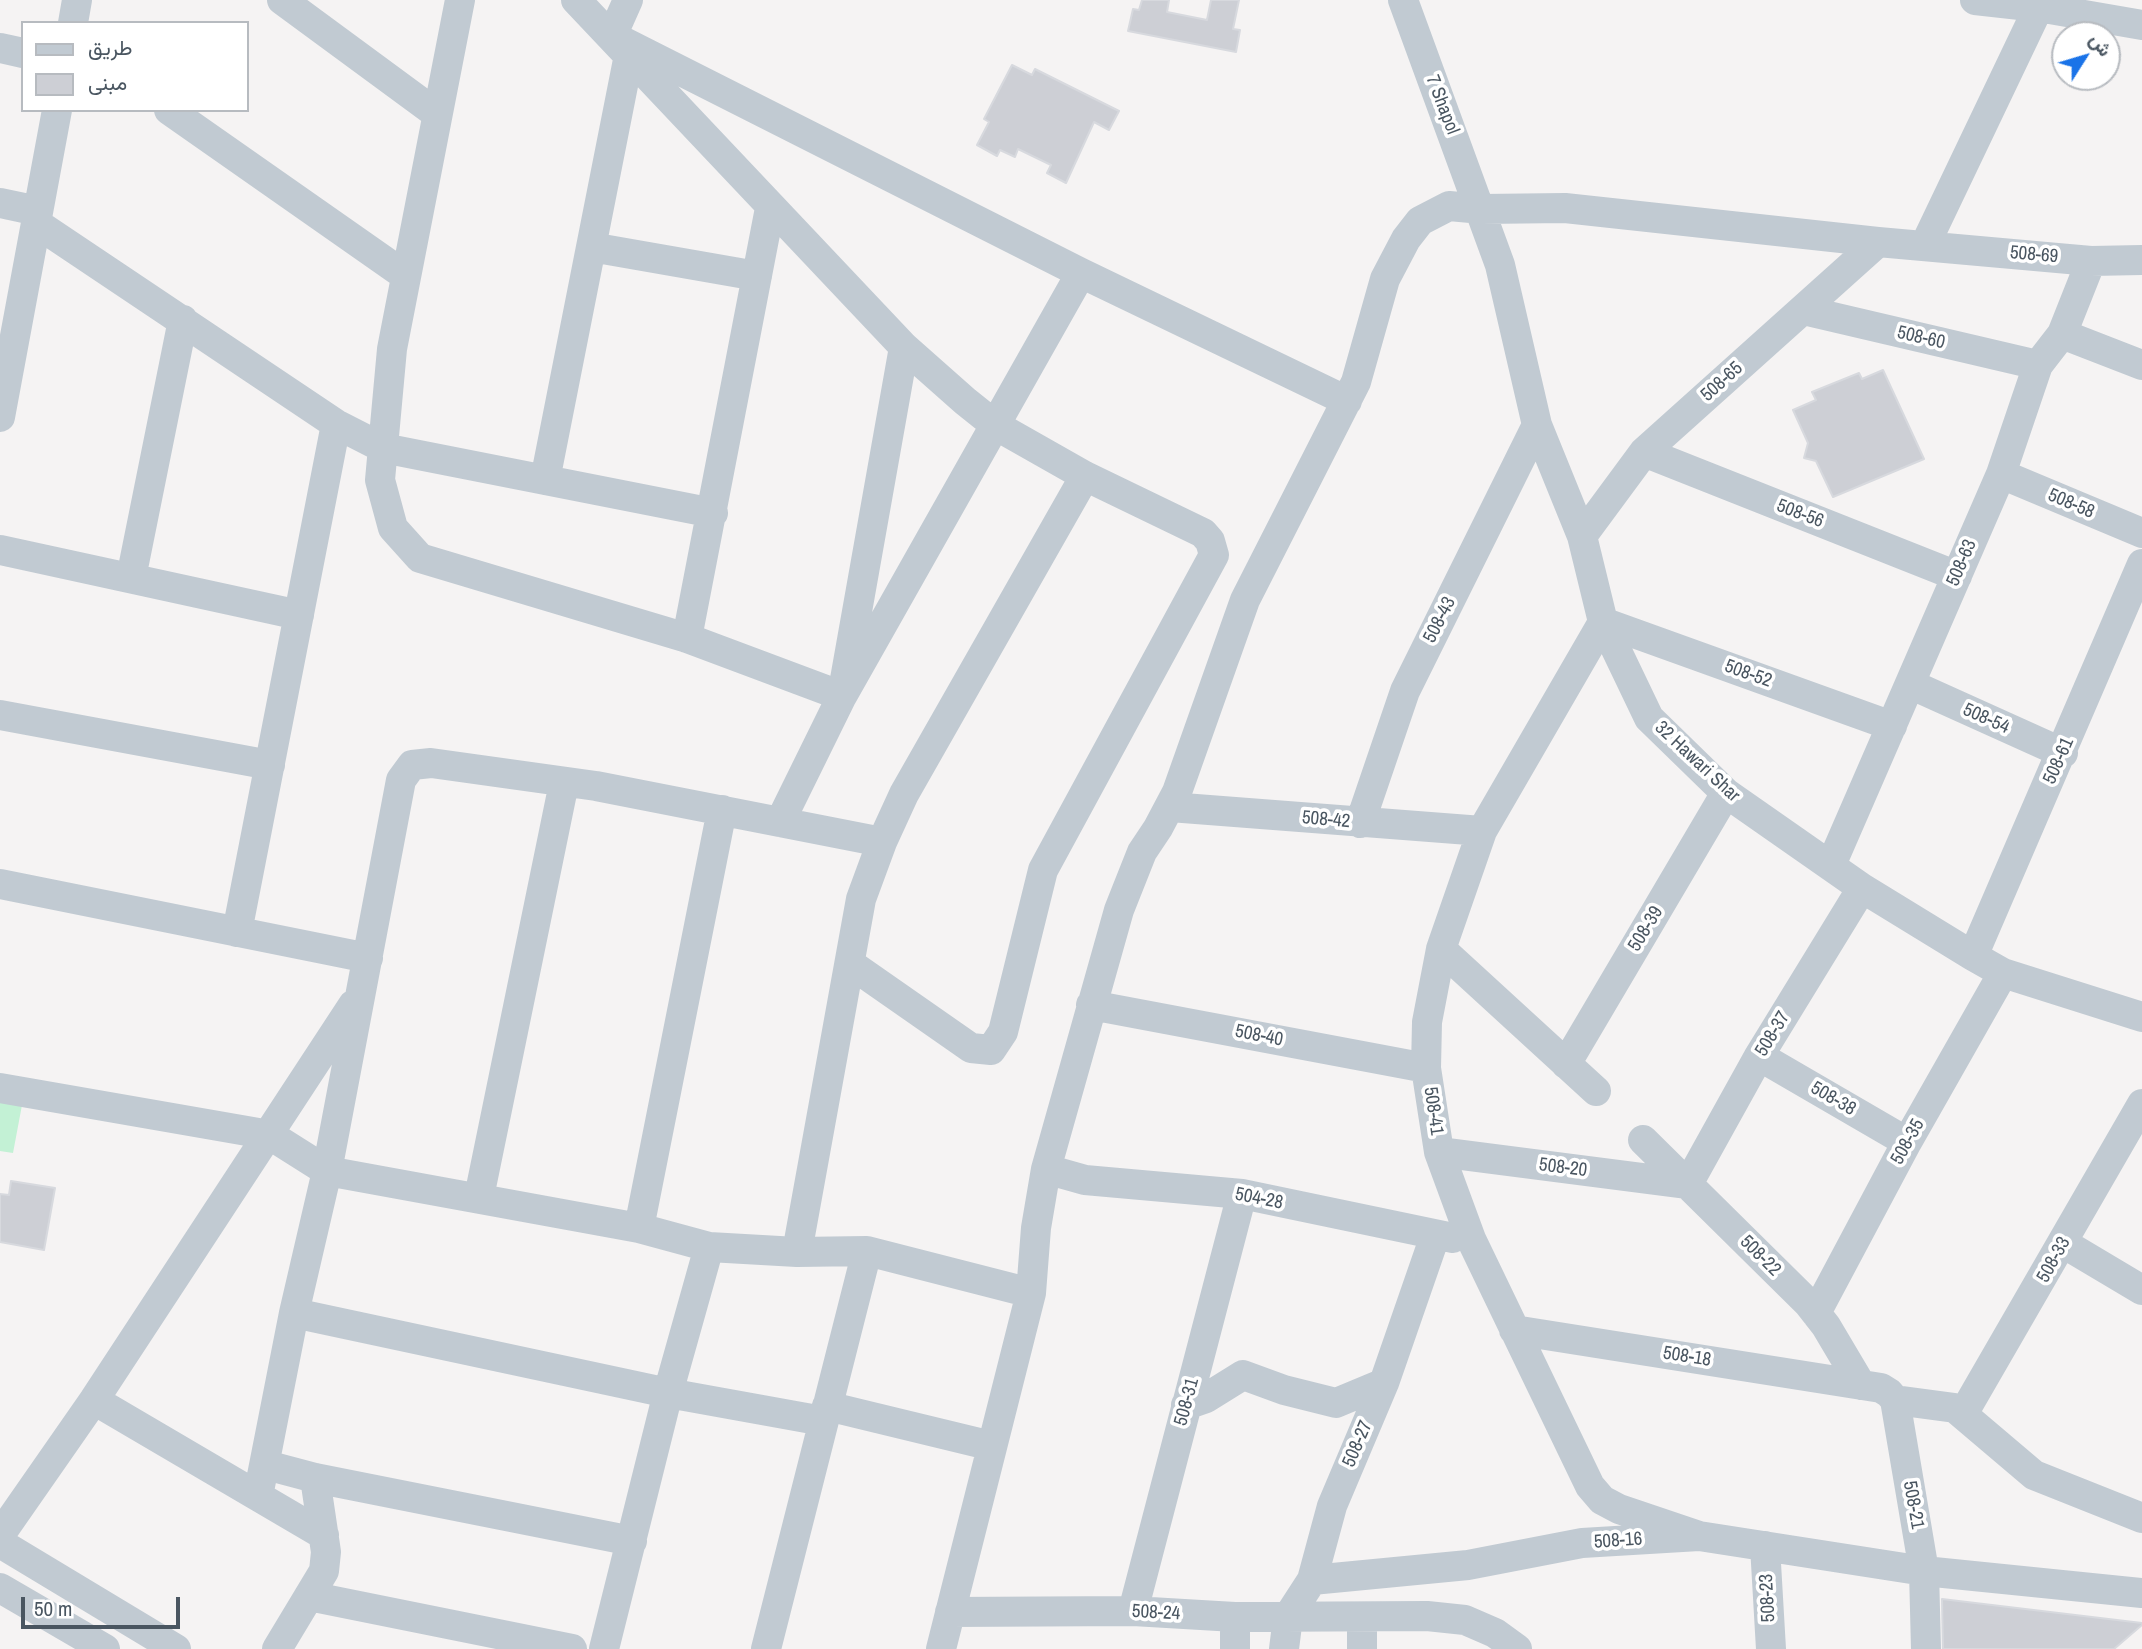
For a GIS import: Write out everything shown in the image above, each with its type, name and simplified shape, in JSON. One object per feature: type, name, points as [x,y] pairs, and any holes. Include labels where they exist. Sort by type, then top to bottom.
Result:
[{"type":"street","points":[[73,21],[77,0]]},
{"type":"street","points":[[282,0],[438,114]]},
{"type":"street","points":[[460,0],[392,349],[380,480],[393,528],[420,558],[687,638],[842,696]]},
{"type":"street","points":[[576,0],[904,347],[995,425],[1085,477],[1203,533],[1210,541],[1214,555],[1043,870],[1003,1032],[991,1049],[971,1048],[852,965]]},
{"type":"street","points":[[545,480],[591,247],[628,0]]},
{"type":"street","name":"7 Shapol","points":[[1403,0],[1482,209]]},
{"type":"street","points":[[1975,0],[2040,3],[2142,25]]},
{"type":"street","points":[[1925,245],[2040,3]]},
{"type":"street","points":[[621,45],[1081,273],[1347,401]]},
{"type":"street","points":[[0,48],[21,53]]},
{"type":"street","points":[[0,417],[57,112]]},
{"type":"street","points":[[172,112],[406,276]]},
{"type":"street","points":[[0,203],[37,217],[336,424],[383,448],[713,513]]},
{"type":"street","name":"508-69","points":[[941,1649],[1031,1293],[1036,1228],[1046,1169],[1091,1005],[1136,865],[1170,807],[1245,600],[1347,401],[1363,362],[1385,279],[1406,239],[1420,221],[1438,209],[1460,205],[1482,209],[1565,208],[1878,242],[2091,261],[2142,260]]},
{"type":"street","points":[[687,638],[770,208]]},
{"type":"street","name":"32 Hawari Shar","points":[[1482,209],[1500,265],[1537,425],[1582,536],[1604,622],[1649,718],[1726,793],[1862,888],[2003,974],[2139,1007]]},
{"type":"street","name":"508-65","points":[[1582,536],[1644,452],[1878,242]]},
{"type":"street","points":[[591,247],[757,276]]},
{"type":"street","name":"508-63","points":[[1831,865],[2001,474],[2038,365],[2062,334],[2091,261]]},
{"type":"street","points":[[780,822],[842,696],[1081,273]]},
{"type":"street","name":"508-60","points":[[1804,310],[2038,365]]},
{"type":"street","points":[[131,578],[183,320]]},
{"type":"street","points":[[2062,334],[2142,366]]},
{"type":"street","points":[[842,696],[904,347]]},
{"type":"street","points":[[237,932],[336,424]]},
{"type":"street","name":"508-43","points":[[1360,823],[1405,691],[1537,425]]},
{"type":"street","name":"508-56","points":[[1644,452],[1957,576]]},
{"type":"street","name":"508-58","points":[[2001,474],[2142,533]]},
{"type":"street","points":[[797,1252],[852,965],[861,899],[882,842],[904,794],[1085,477]]},
{"type":"street","points":[[0,550],[299,615]]},
{"type":"street","name":"508-61","points":[[1973,956],[2063,753],[2142,564]]},
{"type":"street","name":"508-52","points":[[1604,622],[1892,726]]},
{"type":"street","name":"508-41","points":[[1604,622],[1482,831],[1441,950],[1427,1021],[1426,1068],[1439,1152],[1471,1239],[1581,1471],[1602,1500],[1619,1509],[1699,1536]]},
{"type":"street","name":"508-54","points":[[1910,684],[2063,753]]},
{"type":"street","points":[[0,715],[270,765]]},
{"type":"street","points":[[258,1496],[294,1312],[327,1171],[401,780],[412,765],[431,762],[596,786],[882,842]]},
{"type":"street","points":[[479,1197],[564,783]]},
{"type":"street","name":"508-39","points":[[1566,1064],[1726,793]]},
{"type":"street","name":"508-42","points":[[1170,807],[1482,831]]},
{"type":"street","points":[[639,1228],[722,810]]},
{"type":"street","points":[[0,884],[368,958]]},
{"type":"street","name":"508-37","points":[[1688,1184],[1759,1056],[1862,888]]},
{"type":"street","points":[[1441,950],[1596,1091]]},
{"type":"street","name":"508-35","points":[[1816,1314],[1907,1142],[2003,974]]},
{"type":"street","points":[[0,1535],[94,1400],[361,993]]},
{"type":"street","name":"508-40","points":[[1091,1005],[1426,1068]]},
{"type":"street","name":"508-38","points":[[1759,1056],[1907,1142]]},
{"type":"street","points":[[0,1088],[270,1135],[327,1171],[639,1228],[709,1248],[797,1252],[867,1251],[1031,1293]]},
{"type":"street","name":"508-33","points":[[1963,1414],[2141,1107]]},
{"type":"street","name":"508-22","points":[[1643,1140],[1816,1314],[1861,1385]]},
{"type":"street","name":"508-20","points":[[1439,1152],[1688,1184]]},
{"type":"street","name":"504-28","points":[[1046,1169],[1085,1180],[1242,1194],[1435,1236],[1471,1239]]},
{"type":"street","name":"508-31","points":[[1133,1611],[1242,1194]]},
{"type":"street","name":"508-27","points":[[1284,1649],[1287,1617],[1312,1580],[1332,1506],[1384,1382],[1435,1236]]},
{"type":"street","points":[[2063,1243],[2142,1290]]},
{"type":"street","points":[[604,1649],[668,1393],[709,1248]]},
{"type":"street","points":[[766,1649],[867,1251]]},
{"type":"street","points":[[294,1312],[668,1393],[825,1414],[992,1446]]},
{"type":"street","name":"508-18","points":[[1514,1330],[1861,1385]]},
{"type":"street","points":[[1186,1405],[1206,1398],[1243,1375],[1284,1390],[1336,1403],[1384,1382]]},
{"type":"street","points":[[1861,1385],[1885,1390],[1895,1400],[1945,1405],[1963,1414],[2007,1455],[2034,1475],[2142,1518]]},
{"type":"street","points":[[94,1400],[324,1535]]},
{"type":"street","name":"508-21","points":[[1895,1400],[1924,1571],[1926,1649]]},
{"type":"street","points":[[265,1465],[315,1478],[632,1541]]},
{"type":"street","points":[[277,1649],[324,1571],[324,1535],[315,1478]]},
{"type":"street","name":"508-16","points":[[1312,1580],[1468,1565],[1582,1543],[1699,1536],[1924,1571],[2142,1594]]},
{"type":"street","points":[[0,1543],[176,1649]]},
{"type":"street","name":"508-23","points":[[1765,1546],[1771,1649]]},
{"type":"street","points":[[0,1588],[105,1649]]},
{"type":"street","points":[[309,1596],[572,1649]]},
{"type":"street","name":"508-24","points":[[950,1612],[1133,1611],[1235,1617],[1427,1616],[1465,1620],[1495,1633],[1517,1649]]},
{"type":"street","points":[[1235,1617],[1235,1649]]},
{"type":"street","points":[[1362,1617],[1362,1649]]},
{"type":"green space","points":[[0,1101],[22,1105],[13,1153],[0,1151]]},
{"type":"building","points":[[1142,0],[1169,0],[1167,12],[1207,20],[1211,0],[1239,0],[1233,29],[1240,30],[1236,52],[1128,31],[1133,9],[1139,10]]},
{"type":"building","points":[[1012,65],[1032,75],[1035,69],[1119,111],[1109,130],[1094,122],[1066,183],[1047,173],[1051,165],[1018,149],[1015,157],[1000,150],[997,156],[977,145],[989,122],[984,119]]},
{"type":"building","points":[[1883,370],[1924,459],[1833,497],[1816,461],[1804,458],[1808,443],[1793,410],[1816,400],[1812,392],[1859,373],[1862,379]]},
{"type":"building","points":[[11,1181],[55,1188],[44,1250],[0,1242],[0,1194],[9,1195]]},
{"type":"building","points":[[1942,1599],[2142,1625],[2114,1649],[1943,1649]]}]
